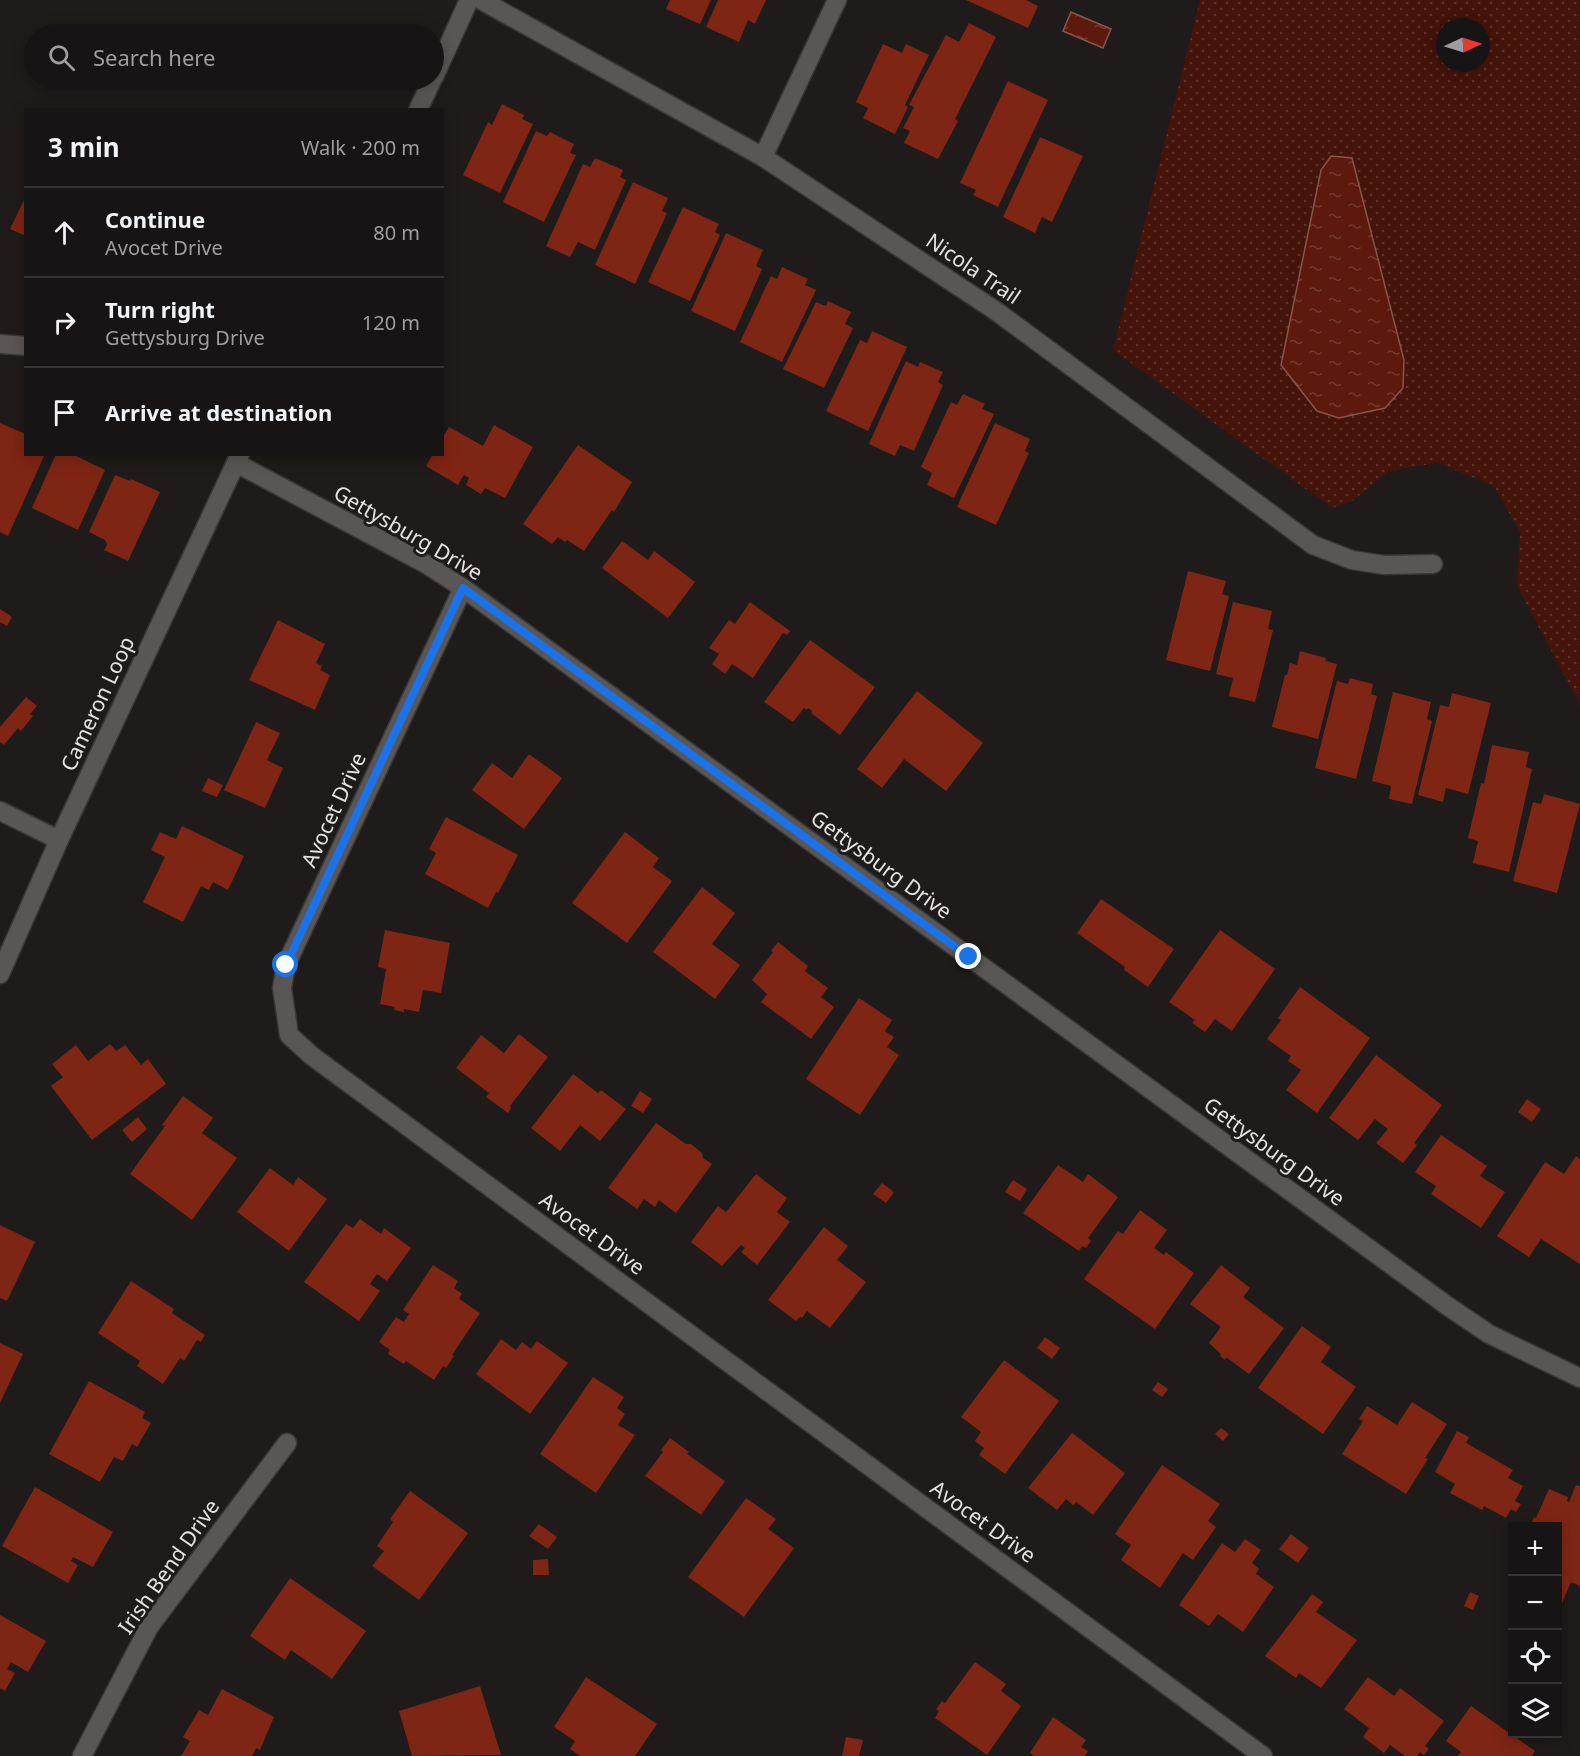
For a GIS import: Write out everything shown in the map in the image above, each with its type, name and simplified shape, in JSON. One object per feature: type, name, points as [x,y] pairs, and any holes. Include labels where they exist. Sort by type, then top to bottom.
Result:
[{"type":"street","points":[[444,54],[469,0]]},
{"type":"street","name":"Nicola Trail","points":[[481,0],[763,158],[996,311],[1313,545],[1352,560],[1384,565],[1432,564]]},
{"type":"street","points":[[763,158],[837,0]]},
{"type":"street","points":[[419,108],[427,90]]},
{"type":"street","points":[[0,344],[24,346]]},
{"type":"street","name":"Gettysburg Drive","points":[[238,459],[426,564],[463,588],[1449,1307],[1489,1334],[1580,1378]]},
{"type":"street","name":"Cameron Loop","points":[[0,974],[58,840],[238,459]]},
{"type":"street","name":"Avocet Drive","points":[[463,588],[286,965],[282,988],[289,1035],[312,1056],[1263,1756]]},
{"type":"street","points":[[0,812],[58,840]]},
{"type":"street","name":"Irish Bend Drive","points":[[82,1756],[149,1627],[287,1443]]},
{"type":"shaded area","points":[[1200,0],[1580,0],[1580,705],[1517,586],[1520,532],[1494,486],[1437,463],[1389,471],[1354,500],[1332,508],[1113,350]]},
{"type":"water","points":[[1071,12],[1111,29],[1103,48],[1063,31]]},
{"type":"water","points":[[1331,156],[1352,158],[1404,360],[1403,388],[1385,408],[1339,418],[1317,411],[1281,365],[1321,170]]},
{"type":"building","points":[[670,0],[711,0],[700,24],[666,9]]},
{"type":"building","points":[[718,0],[766,0],[755,24],[748,20],[739,42],[706,27]]},
{"type":"building","points":[[966,0],[1026,0],[1038,6],[1028,28]]},
{"type":"building","points":[[969,23],[996,37],[955,119],[958,121],[938,159],[904,143],[910,131],[903,128],[914,107],[909,105],[946,35],[959,42]]},
{"type":"building","points":[[883,44],[902,53],[906,44],[929,55],[905,105],[908,107],[895,134],[863,118],[868,108],[856,102]]},
{"type":"building","points":[[1008,81],[1048,100],[998,207],[973,195],[976,190],[960,183]]},
{"type":"building","points":[[502,104],[524,115],[522,119],[533,124],[500,193],[463,175],[488,122],[492,125]]},
{"type":"building","points":[[536,131],[547,136],[550,132],[574,144],[570,153],[576,155],[544,222],[503,202]]},
{"type":"building","points":[[1040,137],[1083,156],[1052,222],[1042,217],[1035,233],[1003,217]]},
{"type":"building","points":[[595,158],[623,170],[620,177],[626,180],[595,250],[578,242],[570,257],[546,246],[583,164],[590,167]]},
{"type":"building","points":[[633,182],[668,198],[662,211],[667,213],[635,284],[595,265]]},
{"type":"building","points":[[24,200],[24,235],[10,229]]},
{"type":"building","points":[[683,207],[719,224],[715,232],[720,235],[690,301],[648,282]]},
{"type":"building","points":[[726,233],[763,250],[756,266],[762,269],[735,331],[691,311]]},
{"type":"building","points":[[782,267],[808,279],[805,285],[816,290],[782,362],[740,342],[771,276],[777,279]]},
{"type":"building","points":[[828,301],[851,312],[845,324],[853,328],[824,388],[783,369],[816,302],[826,306]]},
{"type":"building","points":[[872,331],[907,347],[868,431],[826,411],[860,340],[867,343]]},
{"type":"building","points":[[906,361],[918,367],[920,362],[943,372],[938,382],[943,385],[914,451],[900,445],[895,456],[869,444]]},
{"type":"building","points":[[963,394],[985,404],[982,409],[994,414],[954,498],[927,485],[932,473],[921,467],[951,402],[957,405]]},
{"type":"building","points":[[0,423],[24,433],[24,456],[44,456],[8,536],[0,532]]},
{"type":"building","points":[[995,423],[1030,439],[1025,451],[1029,453],[996,525],[957,507]]},
{"type":"building","points":[[494,425],[533,447],[505,498],[485,488],[481,494],[466,485],[469,478],[464,475],[458,485],[426,466],[432,456],[444,456],[444,435],[449,427],[483,446]]},
{"type":"building","points":[[578,445],[632,482],[614,512],[612,510],[584,551],[558,537],[552,544],[523,524]]},
{"type":"building","points":[[55,456],[76,456],[105,470],[78,530],[32,508]]},
{"type":"building","points":[[115,475],[130,481],[131,479],[160,492],[128,561],[104,550],[107,545],[105,540],[89,532]]},
{"type":"building","points":[[622,541],[648,560],[654,551],[695,582],[668,618],[602,568]]},
{"type":"building","points":[[1188,571],[1226,581],[1222,594],[1229,596],[1210,671],[1166,660]]},
{"type":"building","points":[[750,602],[790,631],[787,635],[783,633],[753,678],[732,664],[725,674],[712,664],[719,654],[709,648],[729,620],[735,624]]},
{"type":"building","points":[[1233,602],[1272,611],[1268,629],[1273,630],[1255,702],[1229,696],[1233,678],[1216,674]]},
{"type":"building","points":[[0,609],[12,617],[7,626],[0,622]]},
{"type":"building","points":[[278,620],[325,644],[316,663],[322,666],[320,670],[330,675],[315,710],[249,680]]},
{"type":"building","points":[[810,640],[875,687],[840,735],[811,713],[812,711],[808,708],[807,710],[804,708],[793,722],[764,702]]},
{"type":"building","points":[[1300,651],[1326,658],[1325,661],[1337,664],[1318,739],[1272,727],[1285,675],[1287,675],[1290,663],[1297,665]]},
{"type":"building","points":[[1350,678],[1373,684],[1371,694],[1377,696],[1356,779],[1315,768],[1337,681],[1348,684]]},
{"type":"building","points":[[917,691],[983,743],[946,791],[904,759],[882,788],[857,769]]},
{"type":"building","points":[[1393,692],[1431,702],[1427,719],[1432,721],[1412,804],[1389,799],[1391,786],[1372,781]]},
{"type":"building","points":[[1452,693],[1491,703],[1468,794],[1446,788],[1443,802],[1418,795],[1440,705],[1449,707]]},
{"type":"building","points":[[26,697],[37,706],[30,714],[33,716],[21,731],[18,728],[4,745],[0,742],[0,727]]},
{"type":"building","points":[[256,722],[280,733],[267,760],[283,768],[265,808],[224,790]]},
{"type":"building","points":[[1492,745],[1529,752],[1526,767],[1532,769],[1509,872],[1473,863],[1478,841],[1468,838],[1481,783],[1484,784]]},
{"type":"building","points":[[529,754],[562,778],[524,829],[472,790],[492,763],[512,778]]},
{"type":"building","points":[[208,778],[223,785],[217,797],[202,791]]},
{"type":"building","points":[[1544,794],[1580,804],[1557,893],[1513,881],[1533,802],[1541,804]]},
{"type":"building","points":[[446,817],[518,855],[488,908],[425,874],[436,853],[429,849]]},
{"type":"building","points":[[182,826],[244,856],[228,890],[213,882],[209,890],[201,886],[183,922],[143,902],[165,857],[151,850],[160,832],[176,839]]},
{"type":"building","points":[[625,832],[659,858],[653,867],[672,881],[627,943],[572,903]]},
{"type":"building","points":[[702,887],[735,913],[712,944],[740,965],[715,999],[653,952]]},
{"type":"building","points":[[1101,899],[1174,949],[1148,987],[1124,970],[1125,967],[1077,933]]},
{"type":"building","points":[[385,930],[450,943],[441,993],[423,990],[419,1012],[394,1010],[395,1007],[380,1004],[386,969],[378,967]]},
{"type":"building","points":[[1220,930],[1275,969],[1232,1031],[1215,1019],[1205,1032],[1192,1023],[1195,1020],[1169,1002]]},
{"type":"building","points":[[778,942],[808,966],[805,971],[828,988],[821,997],[834,1007],[811,1039],[761,1002],[767,994],[752,980]]},
{"type":"building","points":[[1300,987],[1370,1038],[1317,1113],[1286,1090],[1301,1070],[1288,1061],[1291,1056],[1267,1039],[1281,1020],[1278,1018]]},
{"type":"building","points":[[859,998],[892,1020],[885,1031],[894,1037],[887,1047],[899,1055],[860,1115],[806,1079]]},
{"type":"building","points":[[519,1034],[548,1057],[510,1106],[508,1113],[486,1097],[489,1093],[456,1068],[481,1035],[504,1053]]},
{"type":"building","points":[[110,1044],[116,1051],[125,1045],[141,1065],[148,1059],[166,1084],[92,1140],[51,1086],[63,1077],[52,1064],[76,1045],[88,1061]]},
{"type":"building","points":[[1376,1055],[1442,1105],[1414,1143],[1417,1145],[1403,1163],[1376,1143],[1388,1129],[1375,1119],[1358,1140],[1329,1118]]},
{"type":"building","points":[[573,1074],[598,1093],[601,1090],[626,1109],[600,1141],[580,1125],[560,1151],[531,1128]]},
{"type":"building","points":[[640,1091],[652,1099],[643,1113],[631,1106]]},
{"type":"building","points":[[183,1096],[213,1118],[202,1133],[237,1158],[192,1220],[130,1174],[165,1126],[162,1125]]},
{"type":"building","points":[[1527,1099],[1541,1109],[1532,1122],[1518,1112]]},
{"type":"building","points":[[138,1117],[147,1129],[132,1142],[122,1130]]},
{"type":"building","points":[[656,1123],[686,1144],[691,1144],[702,1153],[703,1158],[712,1164],[676,1213],[659,1200],[655,1207],[644,1199],[637,1209],[608,1188]]},
{"type":"building","points":[[1441,1135],[1487,1166],[1480,1176],[1505,1192],[1481,1228],[1431,1194],[1436,1186],[1415,1172]]},
{"type":"building","points":[[1576,1156],[1580,1159],[1580,1264],[1541,1239],[1529,1257],[1497,1236],[1545,1162],[1564,1174]]},
{"type":"building","points":[[1058,1165],[1083,1182],[1088,1174],[1118,1197],[1088,1238],[1091,1241],[1086,1248],[1082,1246],[1079,1251],[1023,1213]]},
{"type":"building","points":[[270,1168],[293,1185],[298,1177],[327,1199],[289,1251],[237,1212]]},
{"type":"building","points":[[756,1174],[787,1198],[777,1212],[790,1222],[757,1265],[741,1252],[745,1248],[741,1245],[722,1266],[691,1242],[718,1206],[726,1212]]},
{"type":"building","points":[[1013,1180],[1027,1189],[1020,1201],[1005,1192]]},
{"type":"building","points":[[882,1183],[894,1192],[886,1203],[873,1194]]},
{"type":"building","points":[[1140,1210],[1167,1230],[1154,1248],[1164,1255],[1166,1252],[1194,1273],[1155,1329],[1084,1279],[1118,1231],[1123,1234]]},
{"type":"building","points":[[360,1219],[381,1234],[384,1228],[411,1248],[387,1281],[377,1274],[370,1284],[380,1291],[359,1321],[304,1282],[346,1224],[353,1228]]},
{"type":"building","points":[[0,1225],[35,1242],[7,1301],[0,1298]]},
{"type":"building","points":[[824,1227],[848,1246],[837,1260],[866,1282],[830,1328],[807,1311],[802,1318],[796,1321],[768,1300]]},
{"type":"building","points":[[433,1265],[458,1281],[454,1288],[462,1294],[459,1299],[480,1313],[446,1368],[443,1366],[434,1380],[406,1361],[404,1364],[388,1354],[390,1350],[379,1342],[396,1317],[404,1322],[409,1314],[403,1310]]},
{"type":"building","points":[[1221,1265],[1250,1288],[1243,1297],[1284,1328],[1249,1374],[1226,1357],[1225,1360],[1209,1343],[1221,1327],[1190,1304]]},
{"type":"building","points":[[131,1281],[174,1309],[172,1313],[205,1335],[201,1342],[197,1340],[184,1361],[180,1358],[163,1384],[137,1366],[140,1361],[98,1333]]},
{"type":"building","points":[[1302,1326],[1331,1347],[1321,1362],[1356,1387],[1323,1434],[1258,1388]]},
{"type":"building","points":[[1045,1337],[1060,1348],[1052,1359],[1037,1348]]},
{"type":"building","points":[[501,1339],[516,1350],[522,1342],[531,1349],[537,1341],[568,1363],[530,1414],[476,1374]]},
{"type":"building","points":[[0,1343],[23,1354],[0,1403]]},
{"type":"building","points":[[1004,1360],[1059,1401],[1005,1474],[979,1455],[984,1448],[975,1441],[981,1432],[961,1417]]},
{"type":"building","points":[[593,1377],[624,1397],[617,1408],[625,1414],[618,1425],[635,1435],[596,1493],[540,1454]]},
{"type":"building","points":[[89,1381],[145,1412],[142,1418],[151,1423],[137,1447],[132,1444],[123,1461],[114,1457],[100,1482],[49,1454]]},
{"type":"building","points":[[1158,1382],[1168,1389],[1162,1397],[1152,1390]]},
{"type":"building","points":[[1412,1402],[1447,1424],[1406,1494],[1342,1454],[1363,1421],[1359,1419],[1367,1406],[1397,1425]]},
{"type":"building","points":[[1221,1428],[1229,1434],[1223,1441],[1215,1434]]},
{"type":"building","points":[[1457,1431],[1469,1437],[1466,1443],[1513,1470],[1508,1478],[1523,1486],[1515,1501],[1521,1504],[1516,1512],[1511,1509],[1506,1518],[1484,1506],[1482,1510],[1450,1493],[1455,1484],[1435,1472]]},
{"type":"building","points":[[1072,1433],[1125,1473],[1093,1515],[1076,1502],[1073,1505],[1066,1499],[1057,1510],[1028,1488]]},
{"type":"building","points":[[670,1438],[689,1452],[687,1454],[725,1481],[701,1515],[645,1476],[663,1452],[661,1450]]},
{"type":"building","points":[[1162,1465],[1220,1504],[1208,1521],[1216,1527],[1193,1560],[1183,1553],[1160,1588],[1121,1560],[1131,1545],[1115,1534]]},
{"type":"building","points":[[1576,1485],[1580,1486],[1580,1586],[1571,1582],[1562,1603],[1562,1522],[1532,1522],[1534,1517],[1536,1518],[1549,1489],[1568,1497],[1569,1502]]},
{"type":"building","points":[[35,1487],[113,1532],[93,1567],[73,1557],[71,1561],[78,1565],[68,1583],[2,1546]]},
{"type":"building","points":[[410,1491],[468,1533],[419,1600],[372,1566],[384,1551],[377,1546],[393,1522],[390,1519]]},
{"type":"building","points":[[746,1498],[776,1519],[768,1529],[794,1548],[744,1617],[688,1577]]},
{"type":"building","points":[[539,1524],[557,1537],[548,1549],[529,1536]]},
{"type":"building","points":[[1291,1534],[1309,1548],[1298,1563],[1279,1549]]},
{"type":"building","points":[[1245,1539],[1261,1550],[1252,1563],[1259,1569],[1256,1574],[1274,1587],[1243,1632],[1218,1614],[1209,1626],[1179,1605],[1222,1543],[1235,1552]]},
{"type":"building","points":[[548,1559],[549,1575],[533,1575],[533,1560]]},
{"type":"building","points":[[290,1578],[366,1631],[332,1679],[291,1650],[285,1660],[250,1636]]},
{"type":"building","points":[[1470,1592],[1479,1596],[1473,1610],[1464,1606]]},
{"type":"building","points":[[1312,1594],[1323,1602],[1316,1612],[1357,1640],[1321,1688],[1299,1673],[1296,1678],[1265,1656]]},
{"type":"building","points":[[0,1615],[46,1641],[28,1672],[11,1662],[7,1669],[15,1673],[5,1691],[0,1688]]},
{"type":"building","points":[[975,1662],[1006,1684],[1001,1691],[1021,1706],[987,1755],[935,1718],[939,1711],[936,1709],[942,1701],[945,1703]]},
{"type":"building","points":[[586,1677],[657,1724],[635,1756],[580,1756],[570,1749],[575,1741],[554,1727]]},
{"type":"building","points":[[1368,1677],[1394,1696],[1400,1688],[1444,1721],[1425,1746],[1429,1749],[1424,1755],[1420,1752],[1417,1756],[1405,1756],[1390,1745],[1384,1753],[1363,1737],[1369,1728],[1344,1709]]},
{"type":"building","points":[[480,1686],[501,1755],[412,1756],[399,1711]]},
{"type":"building","points":[[222,1689],[274,1717],[260,1750],[256,1748],[252,1756],[181,1756],[190,1741],[183,1737],[199,1710],[208,1715]]},
{"type":"building","points":[[1471,1706],[1508,1732],[1508,1738],[1517,1738],[1535,1751],[1532,1756],[1458,1756],[1461,1752],[1446,1741]]},
{"type":"building","points":[[1053,1717],[1086,1740],[1081,1747],[1088,1751],[1085,1756],[1034,1756],[1030,1753]]},
{"type":"building","points":[[846,1737],[863,1740],[859,1756],[842,1756]]},
{"type":"route","points":[[286,965],[463,588],[969,957]]}]
